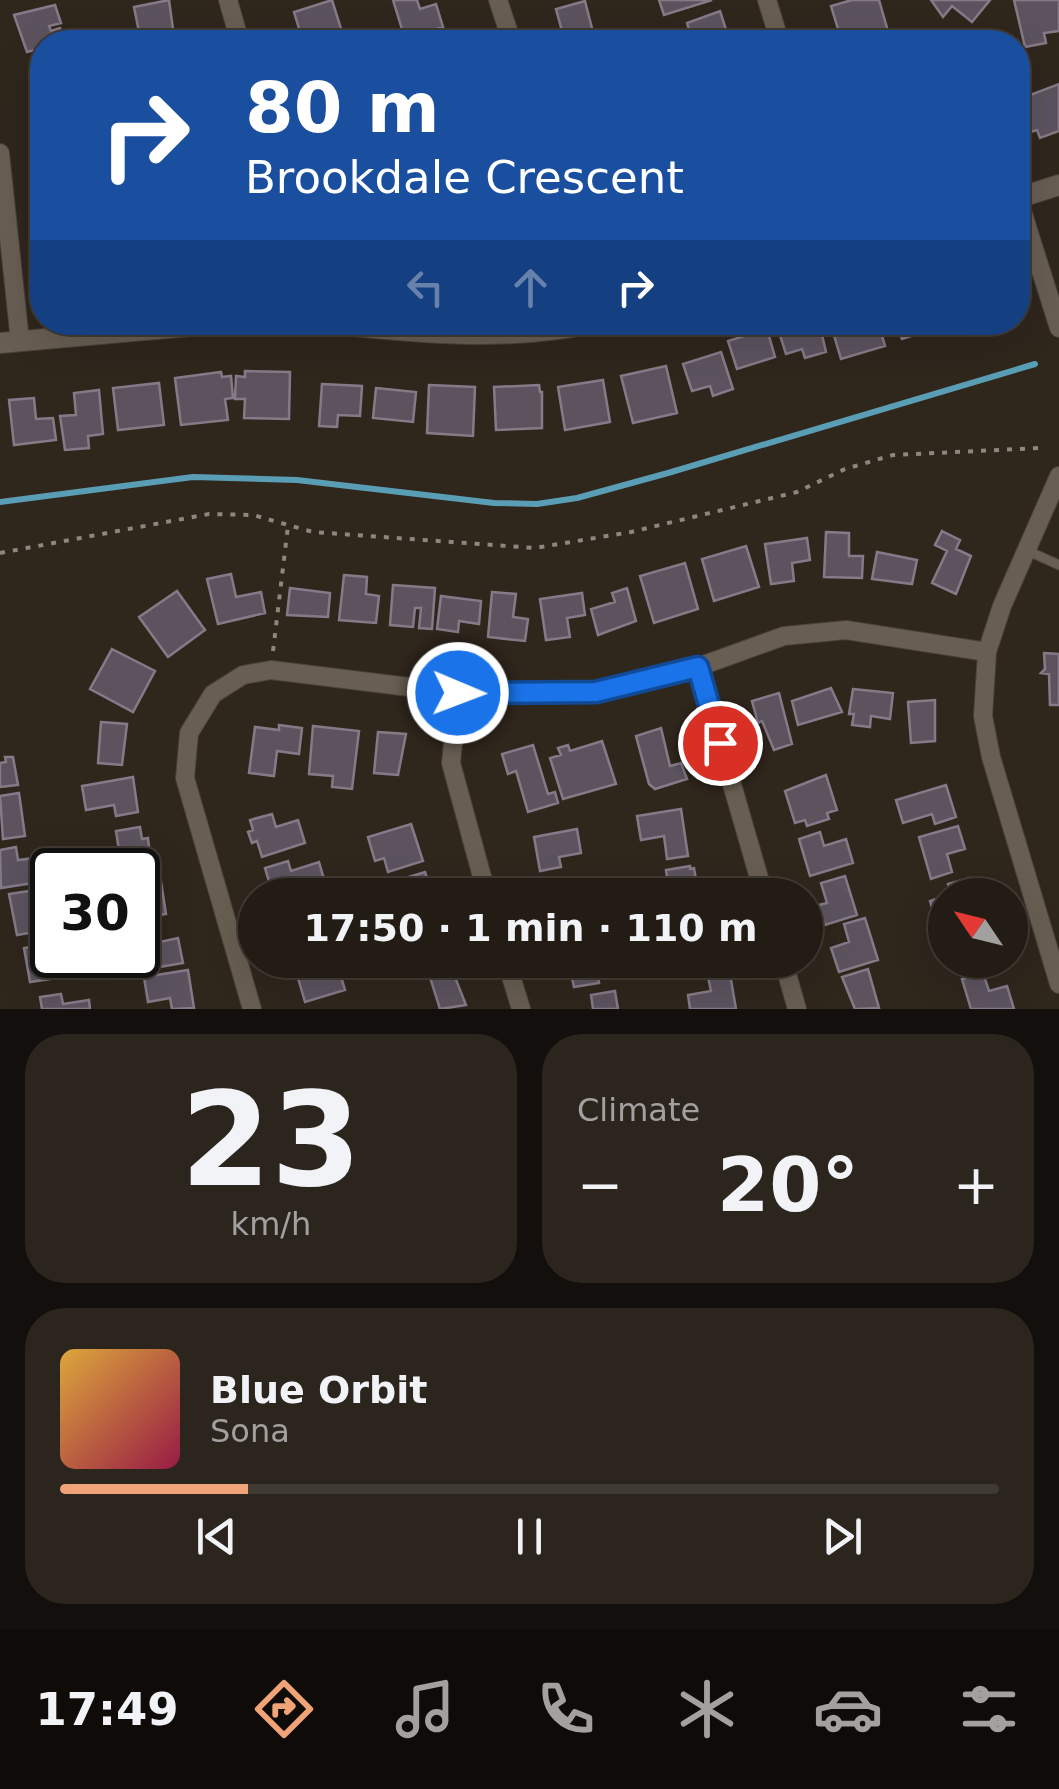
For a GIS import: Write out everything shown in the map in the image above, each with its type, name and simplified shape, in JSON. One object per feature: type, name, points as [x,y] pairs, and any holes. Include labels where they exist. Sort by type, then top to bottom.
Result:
[{"type":"street","points":[[228,0],[237,30]]},
{"type":"street","points":[[498,0],[508,30]]},
{"type":"street","points":[[767,0],[776,30]]},
{"type":"street","points":[[0,152],[10,342],[88,335]]},
{"type":"street","points":[[1030,194],[1059,185]]},
{"type":"street","points":[[1030,236],[1059,328]]},
{"type":"street","points":[[1059,476],[1002,606],[987,652],[983,716],[991,757],[1059,984]]},
{"type":"street","points":[[252,1009],[185,778],[190,732],[213,694],[243,675],[270,670],[458,693],[596,692],[698,667],[784,636],[846,630],[987,652]]},
{"type":"street","points":[[698,667],[759,878]]},
{"type":"street","points":[[458,693],[451,763],[482,878]]},
{"type":"street","points":[[512,978],[521,1009]]},
{"type":"street","points":[[789,978],[798,1009]]},
{"type":"lane","points":[[1028,551],[1059,565]]},
{"type":"path","points":[[0,553],[209,514],[253,515],[313,532],[535,548],[632,532],[798,492],[845,469],[892,455],[1040,448]]},
{"type":"path","points":[[270,670],[288,525]]},
{"type":"building","points":[[169,0],[173,30],[139,30],[134,7]]},
{"type":"building","points":[[332,0],[341,30],[299,30],[294,12]]},
{"type":"building","points":[[393,0],[417,0],[420,9],[436,4],[443,27],[402,30]]},
{"type":"building","points":[[659,0],[712,0],[664,15]]},
{"type":"building","points":[[852,0],[879,0],[888,30],[838,30],[831,6]]},
{"type":"building","points":[[931,0],[990,0],[972,22],[952,6],[943,17]]},
{"type":"building","points":[[1014,0],[1059,0],[1059,31],[1044,33],[1046,43],[1030,46],[1030,30],[1021,30]]},
{"type":"building","points":[[585,1],[592,30],[562,30],[556,9]]},
{"type":"building","points":[[55,5],[61,23],[49,26],[51,30],[30,30],[27,52],[14,15]]},
{"type":"building","points":[[720,11],[726,30],[689,30],[687,23]]},
{"type":"building","points":[[1059,84],[1059,131],[1040,138],[1037,130],[1030,132],[1030,95]]},
{"type":"building","points":[[748,335],[769,335],[775,357],[737,369],[728,341]]},
{"type":"building","points":[[780,335],[822,335],[826,352],[805,358],[802,349],[786,354]]},
{"type":"building","points":[[834,335],[882,335],[885,346],[841,359]]},
{"type":"building","points":[[721,352],[733,389],[713,396],[710,386],[692,391],[683,364]]},
{"type":"building","points":[[666,366],[677,413],[633,423],[621,376]]},
{"type":"building","points":[[245,371],[290,372],[289,419],[244,418],[245,399],[235,399],[236,376],[245,377]]},
{"type":"building","points":[[221,372],[222,377],[231,376],[233,398],[225,399],[228,420],[181,425],[175,378]]},
{"type":"building","points":[[603,380],[610,422],[565,430],[558,387]]},
{"type":"building","points":[[159,383],[164,425],[118,430],[113,388]]},
{"type":"building","points":[[322,384],[362,386],[360,416],[338,415],[337,427],[319,426]]},
{"type":"building","points":[[429,385],[475,387],[473,436],[427,433]]},
{"type":"building","points":[[539,385],[542,428],[496,430],[494,387]]},
{"type":"building","points":[[376,388],[416,392],[413,422],[373,418]]},
{"type":"building","points":[[99,390],[103,434],[88,436],[89,448],[65,450],[60,416],[76,415],[74,393]]},
{"type":"building","points":[[34,398],[36,419],[53,418],[56,440],[14,445],[9,400]]},
{"type":"building","points":[[942,531],[960,540],[956,549],[971,556],[956,594],[932,583],[947,551],[935,545]]},
{"type":"building","points":[[826,532],[849,533],[849,556],[863,556],[862,578],[824,577]]},
{"type":"building","points":[[807,538],[810,560],[792,563],[794,581],[771,584],[765,544]]},
{"type":"building","points":[[746,546],[759,587],[714,601],[702,559]]},
{"type":"building","points":[[877,552],[917,560],[912,584],[872,579]]},
{"type":"building","points":[[685,563],[698,609],[654,623],[640,576]]},
{"type":"building","points":[[231,574],[236,597],[261,592],[265,613],[218,624],[207,579]]},
{"type":"building","points":[[344,575],[367,577],[366,594],[379,596],[376,623],[339,620]]},
{"type":"building","points":[[393,585],[435,588],[432,629],[419,628],[421,608],[415,608],[413,627],[390,625]]},
{"type":"building","points":[[290,588],[330,593],[328,617],[287,615]]},
{"type":"building","points":[[627,588],[636,621],[598,635],[591,609],[615,602],[612,593]]},
{"type":"building","points":[[177,591],[205,630],[168,657],[139,617]]},
{"type":"building","points":[[492,592],[516,594],[513,617],[528,619],[525,641],[488,637]]},
{"type":"building","points":[[582,593],[585,615],[567,618],[570,637],[546,640],[540,599]]},
{"type":"building","points":[[441,596],[481,601],[479,624],[459,621],[458,632],[437,629]]},
{"type":"building","points":[[112,649],[155,671],[133,712],[90,689]]},
{"type":"building","points":[[1044,653],[1059,654],[1059,705],[1050,705],[1049,674],[1041,673],[1045,669]]},
{"type":"building","points":[[831,688],[842,712],[798,725],[792,701]]},
{"type":"building","points":[[853,689],[893,693],[890,719],[871,716],[870,727],[852,725],[854,714],[849,714]]},
{"type":"building","points":[[779,693],[792,744],[774,750],[762,721],[758,723],[752,701]]},
{"type":"building","points":[[935,700],[935,741],[911,743],[908,702]]},
{"type":"building","points":[[101,722],[127,724],[122,765],[98,763]]},
{"type":"building","points":[[279,725],[302,728],[299,754],[277,751],[274,776],[249,773],[255,727],[279,730]]},
{"type":"building","points":[[313,726],[359,731],[352,789],[332,787],[333,776],[309,774]]},
{"type":"building","points":[[661,728],[670,766],[681,763],[687,779],[655,789],[649,784],[636,736]]},
{"type":"building","points":[[378,732],[406,734],[398,775],[374,773]]},
{"type":"building","points":[[602,741],[616,784],[563,799],[550,758],[561,755],[558,748],[568,745],[570,751]]},
{"type":"building","points":[[533,745],[548,794],[555,792],[558,803],[528,812],[516,771],[508,774],[502,754]]},
{"type":"building","points":[[5,757],[13,757],[18,785],[0,787],[0,763],[6,762]]},
{"type":"building","points":[[826,775],[837,810],[827,813],[829,819],[807,826],[805,820],[795,823],[785,791]]},
{"type":"building","points":[[133,777],[138,812],[116,816],[114,805],[86,810],[82,786]]},
{"type":"building","points":[[946,785],[956,817],[935,824],[932,814],[903,823],[896,800]]},
{"type":"building","points":[[19,793],[25,836],[3,839],[0,796]]},
{"type":"building","points":[[681,809],[688,856],[667,859],[664,836],[641,840],[637,816]]},
{"type":"building","points":[[272,814],[276,827],[298,820],[305,843],[262,857],[257,841],[252,843],[248,832],[253,830],[250,820]]},
{"type":"building","points":[[411,824],[423,861],[388,872],[384,858],[375,861],[368,837]]},
{"type":"building","points":[[958,826],[965,849],[947,854],[952,872],[931,878],[919,837]]},
{"type":"building","points":[[140,827],[142,839],[148,838],[149,847],[119,848],[116,831]]},
{"type":"building","points":[[577,829],[581,853],[559,857],[561,867],[540,871],[534,837]]},
{"type":"building","points":[[820,832],[824,846],[846,839],[853,863],[810,876],[799,839]]},
{"type":"building","points":[[16,847],[18,860],[30,859],[30,883],[1,888],[0,850]]},
{"type":"building","points":[[288,861],[291,871],[319,862],[324,878],[268,878],[265,868]]},
{"type":"building","points":[[690,866],[696,878],[667,878],[666,870]]},
{"type":"building","points":[[425,872],[427,878],[405,878]]},
{"type":"building","points":[[160,875],[166,914],[160,915]]},
{"type":"building","points":[[845,876],[857,915],[825,925],[823,904],[827,903],[823,882]]},
{"type":"building","points":[[30,891],[30,933],[17,935],[9,894]]},
{"type":"building","points":[[865,918],[878,960],[839,972],[831,948],[849,942],[844,924]]},
{"type":"building","points":[[178,938],[183,963],[160,967],[160,942]]},
{"type":"building","points":[[30,947],[30,978],[56,978],[30,982],[24,948]]},
{"type":"building","points":[[868,969],[879,1008],[855,1009],[842,977]]},
{"type":"building","points":[[188,970],[194,1008],[172,1009],[170,998],[148,1002],[144,978],[160,978],[160,974]]},
{"type":"building","points":[[298,978],[341,978],[345,990],[305,1002]]},
{"type":"building","points":[[430,978],[455,978],[466,1005],[440,1009]]},
{"type":"building","points":[[572,978],[598,978],[599,983],[574,987]]},
{"type":"building","points":[[708,978],[731,978],[736,1009],[690,1009],[688,995],[711,991]]},
{"type":"building","points":[[985,978],[989,991],[1007,986],[1014,1009],[971,1009],[962,979]]},
{"type":"building","points":[[615,991],[618,1009],[593,1009],[591,995]]},
{"type":"building","points":[[61,994],[63,1004],[89,1000],[90,1009],[42,1009],[40,997]]},
{"type":"waterway","points":[[0,502],[193,477],[297,480],[494,503],[537,504],[577,498],[668,473],[1035,364]]},
{"type":"route","points":[[458,693],[596,692],[698,667],[720,743]]}]
